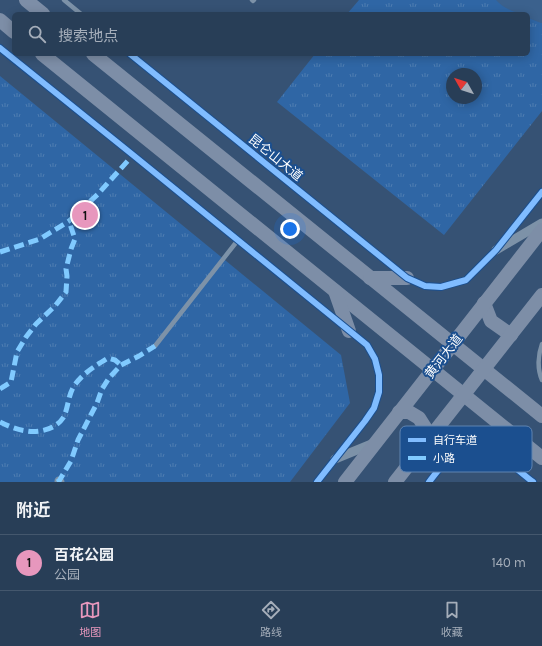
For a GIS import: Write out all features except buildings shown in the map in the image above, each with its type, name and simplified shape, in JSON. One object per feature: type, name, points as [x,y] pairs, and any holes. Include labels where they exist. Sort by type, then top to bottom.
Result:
[{"type":"main road","points":[[26,0],[41,12]]},
{"type":"main road","points":[[0,20],[12,30]]},
{"type":"main road","points":[[44,56],[502,426]]},
{"type":"main road","points":[[95,56],[542,416]]},
{"type":"main road","name":"黄河大道","points":[[345,482],[542,230]]},
{"type":"main road","points":[[370,278],[407,278]]},
{"type":"main road","points":[[334,290],[349,331]]},
{"type":"main road","points":[[439,426],[542,296]]},
{"type":"main road","points":[[484,303],[491,321],[510,335]]},
{"type":"main road","points":[[399,412],[409,412],[418,418],[424,426]]},
{"type":"main road","points":[[532,450],[542,458]]},
{"type":"main road","points":[[395,482],[403,472]]},
{"type":"street","points":[[496,250],[542,223]]},
{"type":"street","points":[[335,459],[377,441]]},
{"type":"lane","points":[[64,0],[79,12]]},
{"type":"lane","points":[[0,48],[366,345],[375,359],[379,375],[379,392],[374,408],[365,422],[317,482]]},
{"type":"lane","name":"昆仑山大道","points":[[132,56],[407,278],[425,286],[441,287],[466,280],[496,250],[542,192]]},
{"type":"lane","points":[[155,346],[238,240]]},
{"type":"lane","points":[[542,344],[538,360],[542,380]]},
{"type":"lane","points":[[429,482],[437,472]]},
{"type":"lane","points":[[521,472],[533,482]]},
{"type":"green space","points":[[359,0],[542,0],[542,111],[444,235],[277,102],[313,56],[530,56],[530,12],[349,12]]},
{"type":"green space","points":[[0,76],[341,355],[350,403],[290,482],[0,482]]},
{"type":"shaded area","points":[[496,0],[542,0],[542,23],[530,19],[530,12],[515,12]]},
{"type":"marked path","points":[[0,252],[40,239],[69,221],[98,194],[133,155]]},
{"type":"marked path","points":[[0,389],[11,382],[17,352],[26,337],[66,292],[66,269],[75,239],[69,221]]},
{"type":"marked path","points":[[57,482],[71,461],[78,440],[97,403],[102,389],[109,378],[121,365],[155,346]]},
{"type":"marked path","points":[[0,422],[16,429],[27,431],[42,431],[52,427],[63,418],[72,390],[85,374],[108,358],[115,360],[121,365]]},
{"type":"cycle path","points":[[0,48],[367,345],[375,359],[379,375],[379,392],[374,408],[317,482]]},
{"type":"cycle path","points":[[132,56],[407,278],[425,286],[441,287],[466,280],[496,250],[542,192]]},
{"type":"cycle path","points":[[429,482],[437,472]]},
{"type":"cycle path","points":[[521,472],[533,482]]},
{"type":"place","name":"百花公园","points":[[85,215]]}]
